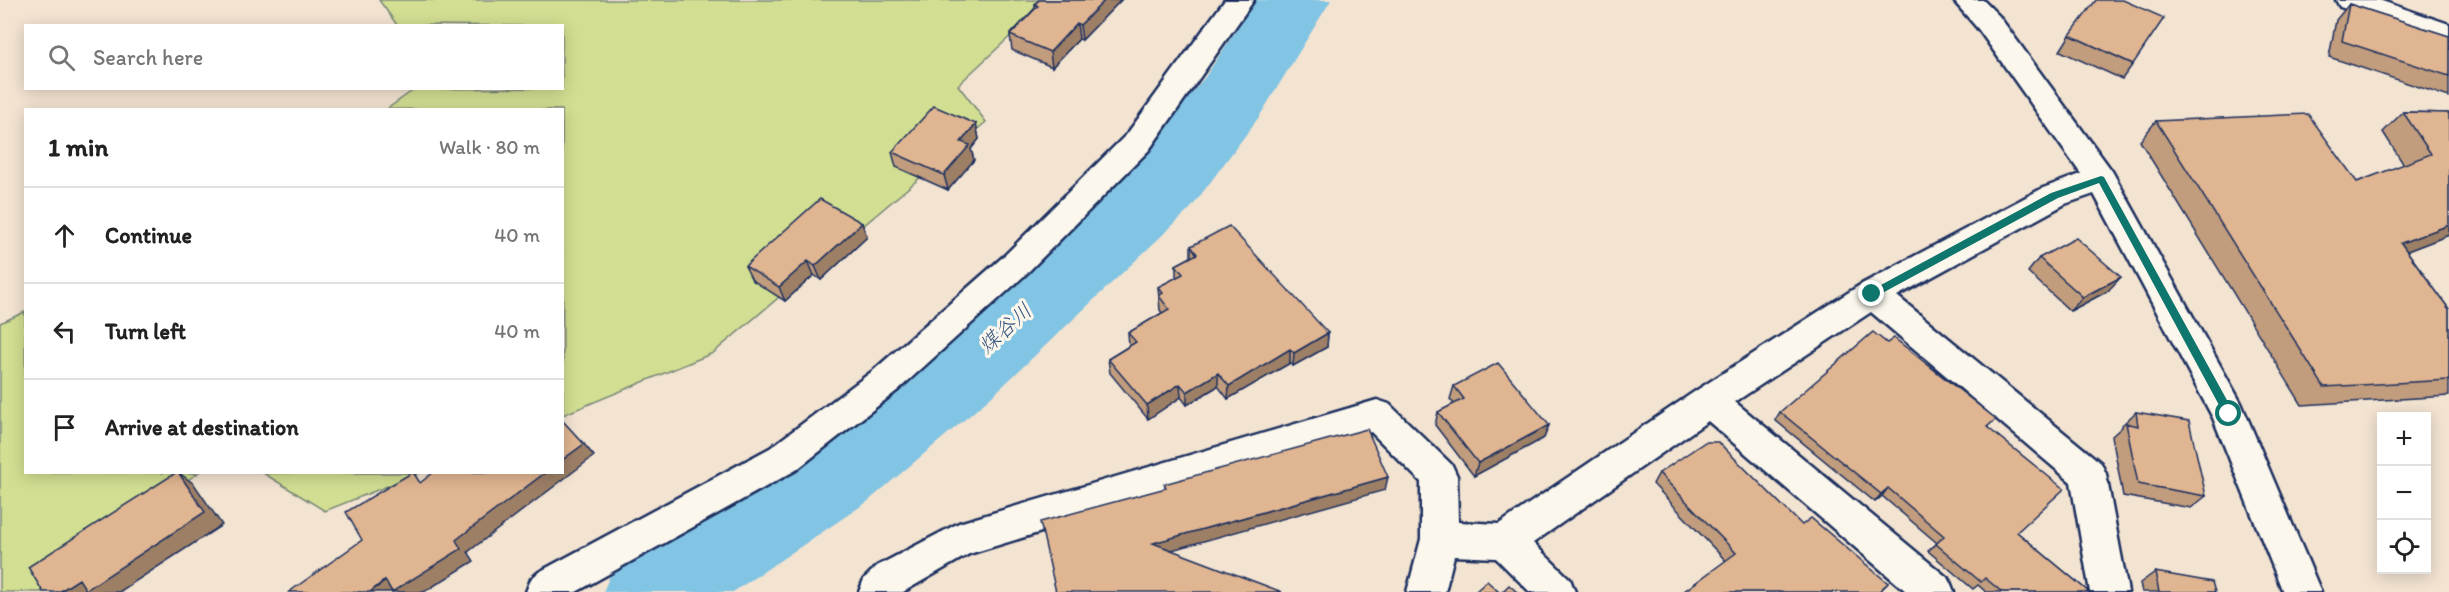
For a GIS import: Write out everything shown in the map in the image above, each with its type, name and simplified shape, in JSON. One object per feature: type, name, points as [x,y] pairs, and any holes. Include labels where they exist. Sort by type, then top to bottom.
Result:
[{"type":"street","points":[[545,592],[552,585],[783,459],[886,380],[1015,265],[1138,142],[1240,0]]},
{"type":"street","points":[[1967,0],[1989,23],[2101,179],[2229,414],[2302,592]]},
{"type":"street","points":[[2350,0],[2449,34]]},
{"type":"street","points":[[1440,539],[1505,541],[1709,401],[1872,294],[2054,196],[2101,179]]},
{"type":"street","points":[[1872,294],[2088,474],[2109,592]]},
{"type":"street","points":[[1709,401],[1935,592]]},
{"type":"street","points":[[878,592],[890,579],[959,540],[1377,415],[1439,476],[1440,539],[1426,592]]},
{"type":"street","points":[[1505,541],[1556,592]]},
{"type":"green space","points":[[379,0],[1049,0],[958,85],[986,122],[713,353],[564,415],[564,108],[388,108],[414,90],[564,90],[564,24],[396,24]]},
{"type":"green space","points":[[24,312],[24,474],[197,474],[79,555],[121,592],[0,592],[0,323]]},
{"type":"green space","points":[[265,474],[418,474],[325,511]]},
{"type":"building","points":[[1039,0],[1105,0],[1080,25],[1077,23],[1050,52],[1010,35],[1038,6],[1035,4]]},
{"type":"building","points":[[2096,0],[2123,0],[2164,18],[2133,64],[2070,35]]},
{"type":"building","points":[[2349,4],[2449,36],[2449,76],[2342,41]]},
{"type":"building","points":[[934,106],[976,124],[961,142],[970,145],[944,175],[892,152]]},
{"type":"building","points":[[2403,112],[2449,113],[2449,225],[2401,243],[2449,309],[2449,380],[2324,387],[2156,121],[2308,114],[2357,182],[2431,154]]},
{"type":"building","points":[[820,199],[862,223],[815,266],[808,261],[779,287],[745,266]]},
{"type":"building","points":[[1229,226],[1328,333],[1294,353],[1290,349],[1229,386],[1218,373],[1187,392],[1180,384],[1147,405],[1108,359],[1136,342],[1128,333],[1169,309],[1159,296],[1163,293],[1158,287],[1183,274],[1176,265],[1197,254],[1191,246]]},
{"type":"building","points":[[2076,238],[2121,277],[2083,297],[2039,258]]},
{"type":"building","points":[[1873,332],[1887,343],[1894,338],[1996,419],[1987,427],[2064,489],[2017,532],[2089,592],[2002,592],[1985,578],[1981,582],[1936,544],[1944,536],[1888,488],[1881,494],[1780,412]]},
{"type":"building","points":[[1498,363],[1549,425],[1478,463],[1438,412],[1464,399],[1454,386]]},
{"type":"building","points":[[2136,412],[2189,421],[2206,496],[2138,484],[2126,423],[2138,426]]},
{"type":"building","points":[[564,422],[584,444],[564,459]]},
{"type":"building","points":[[1367,429],[1388,477],[1153,543],[1282,592],[1056,592],[1040,522],[1166,488],[1164,484]]},
{"type":"building","points":[[1705,442],[1718,442],[1802,525],[1811,518],[1888,583],[1878,592],[1683,592],[1736,553],[1659,473]]},
{"type":"building","points":[[174,474],[179,474],[205,512],[86,590],[79,579],[59,592],[43,592],[28,567]]},
{"type":"building","points":[[410,474],[414,474],[420,483],[431,474],[543,474],[456,540],[461,549],[392,592],[385,580],[370,592],[289,592],[362,540],[346,512]]},
{"type":"building","points":[[2155,572],[2212,582],[2215,592],[2159,592]]},
{"type":"building","points":[[1487,581],[1499,592],[1475,592]]},
{"type":"building","points":[[1509,585],[1517,592],[1502,592]]},
{"type":"waterway","name":"煤谷川","points":[[653,592],[665,581],[833,472],[957,372],[1162,186],[1232,97],[1294,0]]},
{"type":"route","points":[[1872,294],[2054,196],[2101,179],[2229,414]]}]
